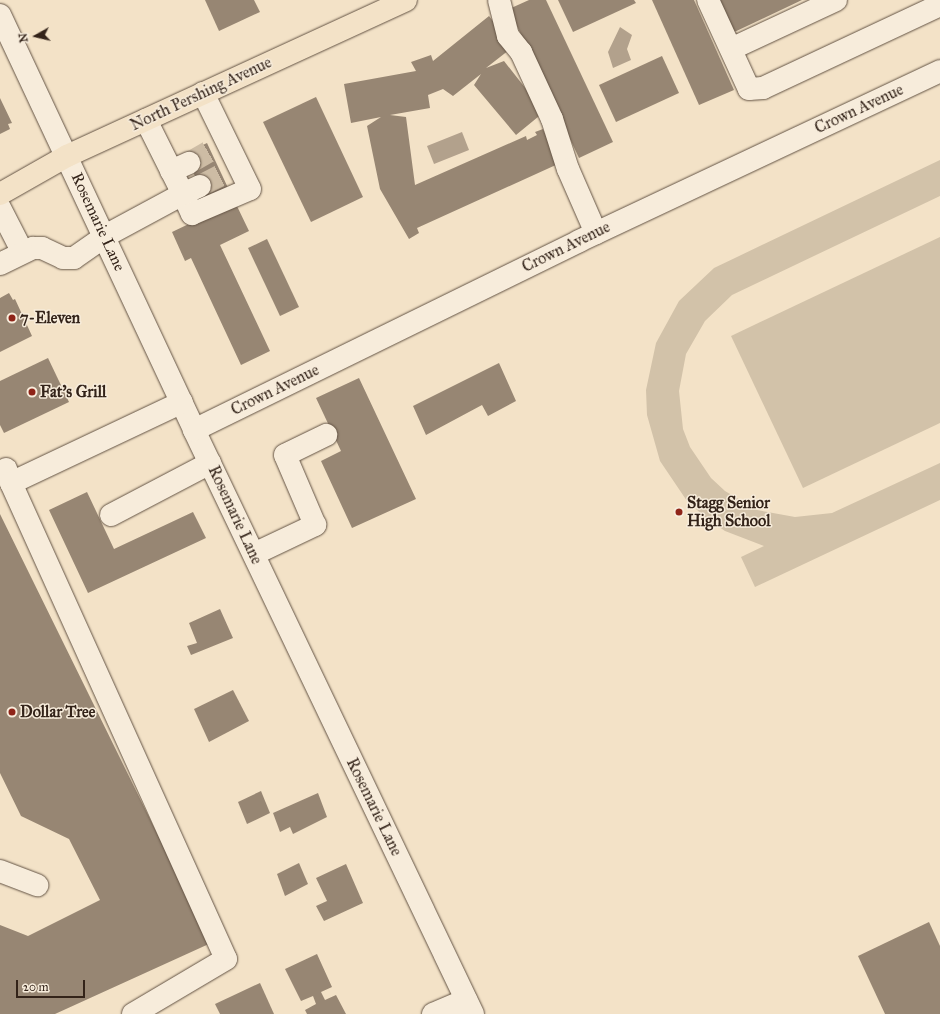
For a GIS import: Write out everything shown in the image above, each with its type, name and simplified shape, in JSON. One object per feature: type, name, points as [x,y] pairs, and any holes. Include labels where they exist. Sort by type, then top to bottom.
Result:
[{"type":"main road","name":"North Pershing Avenue","points":[[0,194],[67,156],[399,2]]},
{"type":"street","points":[[498,0],[508,36],[521,52],[552,119],[568,169],[596,233]]},
{"type":"street","points":[[708,0],[749,89],[763,88],[940,5]]},
{"type":"street","points":[[731,50],[836,0]]},
{"type":"street","name":"Rosemarie Lane","points":[[0,14],[105,236],[194,430],[470,1007]]},
{"type":"street","name":"Crown Avenue","points":[[194,430],[596,233],[940,71]]},
{"type":"street","points":[[146,120],[180,167],[191,190],[192,214],[250,189],[230,171],[219,147],[204,93]]},
{"type":"street","points":[[0,264],[22,251],[33,248],[42,248],[63,258],[74,258],[105,236],[191,190]]},
{"type":"street","points":[[0,208],[22,251]]},
{"type":"street","points":[[133,1014],[226,959],[4,470],[182,402]]},
{"type":"street","points":[[254,554],[314,525],[285,455],[326,435]]},
{"type":"street","points":[[111,515],[210,463]]},
{"type":"street","points":[[0,871],[37,885]]},
{"type":"street","points":[[433,1014],[470,1007]]},
{"type":"shaded area","points":[[620,27],[632,35],[627,49],[631,60],[613,68],[608,52]]},
{"type":"shaded area","points":[[462,132],[469,150],[434,164],[427,146]]},
{"type":"shaded area","points":[[940,160],[940,196],[732,295],[705,321],[686,354],[679,391],[683,429],[690,447],[711,478],[725,491],[757,510],[795,517],[832,513],[940,463],[940,500],[755,587],[741,557],[764,546],[725,531],[705,517],[687,501],[660,461],[647,415],[646,390],[656,343],[679,301],[714,268]]},
{"type":"shaded area","points":[[940,237],[940,423],[803,488],[731,336]]},
{"type":"building","points":[[205,0],[254,0],[260,12],[219,31]]},
{"type":"building","points":[[529,0],[546,0],[613,142],[579,158],[509,9]]},
{"type":"building","points":[[558,0],[634,0],[636,3],[573,32]]},
{"type":"building","points":[[652,0],[694,0],[734,90],[699,105]]},
{"type":"building","points":[[711,0],[802,0],[728,35]]},
{"type":"building","points":[[489,16],[513,47],[486,68],[504,61],[544,112],[516,135],[474,85],[481,74],[453,96],[443,89],[428,95],[430,108],[390,115],[406,117],[415,185],[526,136],[527,140],[537,135],[535,132],[543,129],[558,164],[417,228],[419,233],[409,239],[380,189],[367,126],[381,117],[351,123],[344,84],[416,71],[411,62],[431,55],[433,61]]},
{"type":"building","points":[[662,56],[679,93],[616,122],[599,85]]},
{"type":"building","points":[[316,97],[363,197],[311,222],[263,122]]},
{"type":"building","points":[[0,98],[12,123],[8,124],[10,129],[0,134]]},
{"type":"building","points":[[207,143],[229,190],[207,200],[184,154]]},
{"type":"building","points":[[235,202],[249,231],[220,245],[270,351],[241,365],[191,258],[185,261],[172,232]]},
{"type":"building","points":[[267,239],[299,307],[280,316],[248,248]]},
{"type":"building","name":"7-Eleven","points":[[9,293],[13,300],[15,299],[32,336],[0,352],[0,298]]},
{"type":"building","name":"Fat's Grill","points":[[48,358],[69,402],[4,433],[0,425],[0,381]]},
{"type":"building","points":[[499,363],[516,401],[488,416],[482,405],[426,435],[413,406]]},
{"type":"building","points":[[359,378],[416,499],[352,528],[321,461],[341,451],[316,398]]},
{"type":"building","points":[[87,492],[114,549],[193,512],[206,538],[88,593],[49,510]]},
{"type":"building","points":[[0,514],[211,943],[55,1014],[0,1014],[0,925],[28,936],[100,900],[69,839],[21,816],[0,773]]},
{"type":"building","points":[[220,609],[233,638],[191,655],[187,646],[197,643],[189,623]]},
{"type":"building","points":[[233,690],[249,721],[209,742],[194,709]]},
{"type":"building","points":[[261,791],[270,813],[247,824],[238,802]]},
{"type":"building","points":[[318,793],[327,817],[293,834],[290,827],[280,832],[273,813]]},
{"type":"building","points":[[299,863],[308,884],[285,896],[277,874]]},
{"type":"building","points":[[346,864],[363,903],[324,921],[316,906],[327,901],[316,878]]},
{"type":"building","points":[[929,922],[940,946],[940,1014],[885,1014],[858,956]]},
{"type":"building","points":[[317,954],[332,987],[321,992],[325,1000],[336,995],[346,1014],[307,1014],[305,1010],[316,1004],[313,996],[301,1001],[285,969]]},
{"type":"building","points":[[260,983],[274,1014],[220,1014],[215,1004]]},
{"type":"tunnel","points":[[189,163],[210,151]]},
{"type":"tunnel","points":[[200,186],[222,175]]},
{"type":"place","name":"7-Eleven","points":[[12,318]]},
{"type":"place","name":"Fat's Grill","points":[[32,392]]},
{"type":"place","name":"Stagg Senior High School","points":[[679,512]]},
{"type":"place","name":"Dollar Tree","points":[[12,712]]}]
